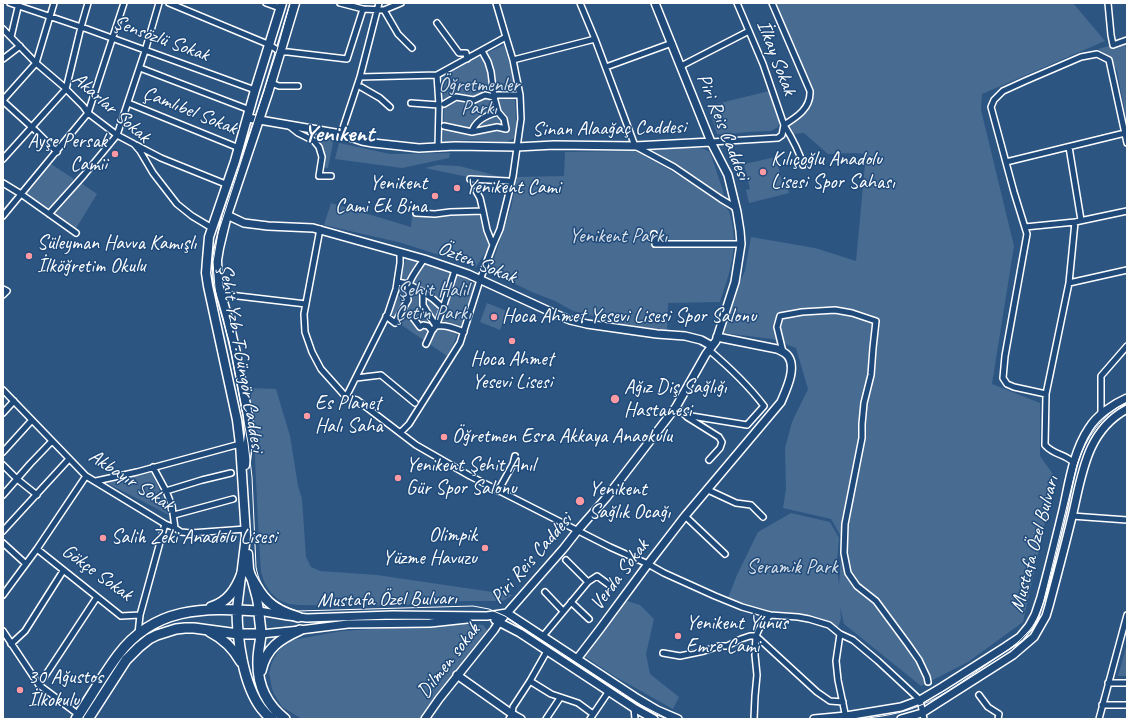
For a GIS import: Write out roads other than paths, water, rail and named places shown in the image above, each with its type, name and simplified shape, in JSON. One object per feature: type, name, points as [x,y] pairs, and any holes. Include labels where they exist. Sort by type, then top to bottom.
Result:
[{"type":"highway","points":[[204,610],[215,606],[228,598],[246,574],[269,603],[279,610],[298,617]]},
{"type":"highway","points":[[237,609],[238,634],[249,683],[261,708],[272,719]]},
{"type":"highway","points":[[78,717],[117,656],[138,634],[154,623],[164,618],[188,612],[237,609],[259,611],[261,634],[258,672],[262,690],[269,703],[285,719]]},
{"type":"highway","points":[[88,719],[126,660],[139,646],[149,639],[176,629],[194,628],[238,634],[261,634]]},
{"type":"highway","points":[[194,628],[210,632],[223,639],[234,650],[246,671]]},
{"type":"highway","points":[[262,690],[262,664],[270,649],[288,635],[300,630]]},
{"type":"main road","name":"Şehit Yzb. T.Güngör Caddesi","points":[[242,487],[249,434],[248,416],[236,353],[217,275],[217,260],[227,215],[271,83],[295,3]]},
{"type":"main road","name":"Piri Reis Caddesi","points":[[499,622],[606,498],[676,407],[717,338],[735,282],[741,244],[736,208],[728,175],[711,142],[655,3]]},
{"type":"main road","name":"Şehit Yzb. T.Güngör Caddesi","points":[[237,609],[246,574],[246,532],[240,444],[237,420],[208,286],[206,273],[207,247],[212,228],[228,185],[281,6]]},
{"type":"main road","name":"Sinan Alaağaç Caddesi","points":[[249,114],[259,120],[341,134],[362,141],[419,148],[554,145],[636,146],[711,142]]},
{"type":"main road","name":"Özten Sokak","points":[[227,215],[244,223],[320,229],[424,259],[468,274],[570,320],[620,329],[685,336],[702,340],[711,348]]},
{"type":"main road","points":[[717,338],[777,349],[783,352]]},
{"type":"main road","name":"Verda Sokak","points":[[577,659],[685,516],[781,402],[787,389],[791,367],[788,355],[783,352]]},
{"type":"main road","name":"Mustafa Özel Bulvarı","points":[[814,719],[846,718],[901,707],[920,700],[1020,636],[1029,626],[1035,615],[1041,597],[1079,448],[1089,427],[1101,415],[1127,398]]},
{"type":"main road","name":"Mustafa Özel Bulvarı","points":[[901,719],[923,716],[1013,655],[1034,637],[1041,626],[1049,606],[1084,465],[1100,432],[1113,418],[1127,409]]},
{"type":"main road","points":[[246,574],[257,599],[259,611]]},
{"type":"main road","name":"Mustafa Özel Bulvarı","points":[[259,611],[298,617],[392,615],[487,616],[507,613]]},
{"type":"main road","points":[[507,613],[657,710],[678,719]]},
{"type":"main road","points":[[261,634],[348,624],[430,622],[482,618],[492,620],[520,633],[634,708],[654,719]]},
{"type":"main road","name":"Dilmen sokak","points":[[425,719],[457,675],[499,622]]},
{"type":"main road","points":[[457,675],[511,716],[521,719]]},
{"type":"street","name":"Şensözlü Sokak","points":[[10,3],[19,4],[50,17],[255,90]]},
{"type":"street","points":[[54,3],[36,63],[3,101],[57,152]]},
{"type":"street","points":[[3,159],[66,89],[88,3]]},
{"type":"street","points":[[3,216],[88,113],[124,3]]},
{"type":"street","points":[[49,214],[118,135],[159,3]]},
{"type":"street","points":[[170,3],[270,45],[280,52],[347,59],[363,9]]},
{"type":"street","points":[[266,3],[281,6]]},
{"type":"street","points":[[340,3],[363,9],[377,10],[384,10],[401,3]]},
{"type":"street","points":[[341,134],[360,77],[379,3]]},
{"type":"street","points":[[400,433],[409,424],[460,343],[480,280],[500,229],[513,176],[521,119],[520,95],[513,60],[496,3]]},
{"type":"street","points":[[580,3],[636,146],[674,167],[736,208]]},
{"type":"street","name":"İlkay Sokak","points":[[737,3],[772,88],[784,125],[795,142],[803,165]]},
{"type":"street","points":[[772,3],[810,91],[810,98],[800,115],[784,125]]},
{"type":"street","points":[[1108,3],[1113,45],[1127,40]]},
{"type":"street","points":[[11,37],[19,4]]},
{"type":"street","points":[[384,10],[398,34],[412,48]]},
{"type":"street","points":[[437,23],[459,53],[466,53],[467,59]]},
{"type":"street","name":"Akarlar Sokak","points":[[3,29],[36,63],[66,89],[88,113],[118,135],[134,144],[153,173],[177,204],[192,216],[212,228]]},
{"type":"street","points":[[681,66],[749,31]]},
{"type":"street","points":[[360,77],[437,75],[506,37]]},
{"type":"street","points":[[513,60],[595,39]]},
{"type":"street","points":[[606,68],[672,43]]},
{"type":"street","points":[[3,59],[20,46]]},
{"type":"street","points":[[444,126],[472,132],[497,127],[506,129],[504,118],[498,112],[494,97],[491,72],[482,51]]},
{"type":"street","points":[[1046,394],[1014,387],[1007,384],[1003,378],[1005,356],[1027,234],[991,107],[994,100],[1003,91],[1081,56],[1097,54],[1109,60],[1127,143]]},
{"type":"street","points":[[140,68],[249,114]]},
{"type":"street","points":[[437,75],[441,104],[438,148]]},
{"type":"street","points":[[271,83],[279,86],[298,86]]},
{"type":"street","points":[[360,87],[380,98],[390,108]]},
{"type":"street","points":[[411,103],[441,104],[456,97],[474,100],[485,95],[494,97],[497,94],[520,95]]},
{"type":"street","name":"Çamlıbel Sokak","points":[[128,103],[239,148]]},
{"type":"street","points":[[472,132],[473,127],[478,121],[498,112]]},
{"type":"street","points":[[287,125],[298,133],[314,141],[319,147],[322,157],[319,176],[331,176]]},
{"type":"street","name":"İlkay Sokak","points":[[711,142],[767,140],[778,138],[782,135],[784,125]]},
{"type":"street","points":[[1006,162],[1125,133]]},
{"type":"street","points":[[134,144],[161,158],[228,185]]},
{"type":"street","points":[[1069,147],[1081,220]]},
{"type":"street","points":[[470,179],[508,181]]},
{"type":"street","points":[[3,183],[76,233]]},
{"type":"street","points":[[476,191],[480,198],[487,230],[493,244]]},
{"type":"street","points":[[416,213],[435,214],[483,211]]},
{"type":"street","points":[[1025,227],[1074,222],[1127,211]]},
{"type":"street","points":[[1074,222],[1069,283],[1046,394],[1045,445],[1051,451],[1068,457],[1074,463]]},
{"type":"street","points":[[320,229],[306,304],[304,320],[305,332],[312,352],[322,369],[346,397],[357,400],[416,445],[498,490],[664,573],[742,607],[770,615],[798,617],[829,625],[840,634],[853,640],[920,700],[923,716]]},
{"type":"street","points":[[654,234],[655,244],[741,244]]},
{"type":"street","points":[[346,397],[386,316],[396,289],[400,253]]},
{"type":"street","points":[[386,316],[395,322],[408,300],[408,284],[424,259]]},
{"type":"street","points":[[426,344],[444,308],[455,270]]},
{"type":"street","points":[[1069,283],[1127,270]]},
{"type":"street","points":[[397,282],[408,284],[423,292],[444,308]]},
{"type":"street","points":[[423,292],[423,305],[436,326]]},
{"type":"street","points":[[221,294],[306,304]]},
{"type":"street","points":[[783,352],[778,327],[780,316],[802,312],[835,310],[876,320],[872,348],[871,375],[864,403],[862,438],[846,524],[844,553],[848,573],[857,586],[876,600],[919,660],[927,676],[928,682]]},
{"type":"street","points":[[411,315],[420,327],[423,325],[428,326],[432,331]]},
{"type":"street","points":[[436,326],[444,325],[464,332]]},
{"type":"street","points":[[1101,415],[1101,376],[1127,346]]},
{"type":"street","points":[[685,415],[747,425],[764,406],[757,396],[711,348]]},
{"type":"street","points":[[356,378],[382,375],[415,403]]},
{"type":"street","name":"Akbayır Sokak","points":[[3,390],[86,476],[165,524],[181,532],[190,533],[246,532]]},
{"type":"street","points":[[3,413],[14,401]]},
{"type":"street","points":[[676,407],[685,415],[719,437],[722,442],[720,448],[709,460]]},
{"type":"street","points":[[3,452],[32,420]]},
{"type":"street","points":[[3,495],[52,441]]},
{"type":"street","points":[[96,481],[240,444]]},
{"type":"street","points":[[498,490],[513,464],[515,456]]},
{"type":"street","points":[[3,530],[69,459]]},
{"type":"street","points":[[3,465],[17,479],[37,495]]},
{"type":"street","points":[[153,467],[172,506],[175,528]]},
{"type":"street","points":[[166,491],[231,473]]},
{"type":"street","points":[[3,595],[37,549],[86,476]]},
{"type":"street","points":[[708,490],[736,503],[751,505],[763,517]]},
{"type":"street","points":[[174,515],[233,499]]},
{"type":"street","points":[[685,516],[725,554]]},
{"type":"street","points":[[1072,516],[1127,520]]},
{"type":"street","name":"Gökçe Sokak","points":[[138,634],[140,615],[165,524]]},
{"type":"street","points":[[3,543],[26,564]]},
{"type":"street","name":"Gökçe Sokak","points":[[37,549],[121,616],[140,615]]},
{"type":"street","points":[[566,560],[588,582]]},
{"type":"street","points":[[11,644],[26,631],[63,570]]},
{"type":"street","points":[[543,636],[588,582],[597,576],[612,587]]},
{"type":"street","points":[[545,592],[563,611]]},
{"type":"street","points":[[39,685],[97,597]]},
{"type":"street","points":[[571,602],[589,619]]},
{"type":"street","points":[[754,719],[757,675],[755,655],[756,636],[759,629],[770,615]]},
{"type":"street","points":[[1099,719],[1108,683],[1125,633],[1127,615]]},
{"type":"street","points":[[3,631],[39,685],[78,717]]},
{"type":"street","points":[[840,634],[836,661],[838,680],[846,718]]},
{"type":"street","points":[[663,653],[680,656],[719,646],[727,646],[740,639],[756,636],[817,692],[830,701],[843,702]]},
{"type":"street","points":[[511,716],[513,707],[547,651]]},
{"type":"street","points":[[530,681],[551,694],[578,703],[592,717],[609,691]]},
{"type":"street","points":[[1108,683],[1127,683]]},
{"type":"street","points":[[979,695],[988,707],[999,714],[998,719]]},
{"type":"street","points":[[546,719],[560,698]]},
{"type":"street","points":[[1102,705],[1127,705]]},
{"type":"street","points":[[634,708],[635,719]]},
{"type":"tram line","points":[[290,3],[277,50],[218,233],[213,262],[217,300],[229,341],[248,443],[252,477],[256,567],[261,583],[265,590],[276,601],[290,609],[298,611],[473,606],[489,609],[505,616],[641,705],[668,719]]},
{"type":"tram line","points":[[858,719],[898,713],[938,697],[1008,650],[1023,638],[1030,630],[1043,604],[1077,465],[1081,455],[1090,437],[1102,421],[1118,407],[1127,402]]},
{"type":"place","name":"Ayşe Persak Camii","points":[[115,154]]},
{"type":"place","name":"Kılıçoğlu Anadolu Lisesi Spor Sahası","points":[[763,172]]},
{"type":"place","name":"Yenikent Cami","points":[[457,188]]},
{"type":"place","name":"Yenikent Cami Ek Bina","points":[[435,196]]},
{"type":"place","name":"Süleyman Havva Kamışlı İlköğretim Okulu","points":[[29,256]]},
{"type":"place","name":"Hoca Ahmet Yesevi Lisesi Spor Salonu","points":[[494,317]]},
{"type":"place","name":"Hoca Ahmet Yesevi Lisesi","points":[[512,341]]},
{"type":"place","name":"Ağız Diş Sağlığı Hastanesi","points":[[615,399]]},
{"type":"place","name":"Es Planet Halı Saha","points":[[307,416]]},
{"type":"place","name":"Öğretmen Esra Akkaya Anaokulu","points":[[444,437]]},
{"type":"place","name":"Yenikent Şehit Anıl Gür Spor Salonu","points":[[398,478]]},
{"type":"place","name":"Yenikent Sağlık Ocağı","points":[[580,501]]},
{"type":"place","name":"Salih Zeki Anadolu Lisesi","points":[[103,538]]},
{"type":"place","name":"Olimpik Yüzme Havuzu","points":[[485,548]]},
{"type":"place","name":"Yenikent Yunus Emre Cami","points":[[678,636]]},
{"type":"place","name":"30 Ağustos İlkokulu","points":[[20,690]]},
{"type":"district","name":"Yenikent","points":[[339,135]]},
{"type":"park label","name":"Öğretmenler Parkı","points":[[479,98]]},
{"type":"park label","name":"Yenikent Parkı","points":[[618,237]]},
{"type":"park label","name":"Şehit Halil Çetin Parkı","points":[[433,302]]},
{"type":"park label","name":"Seramik Park","points":[[792,568]]}]
